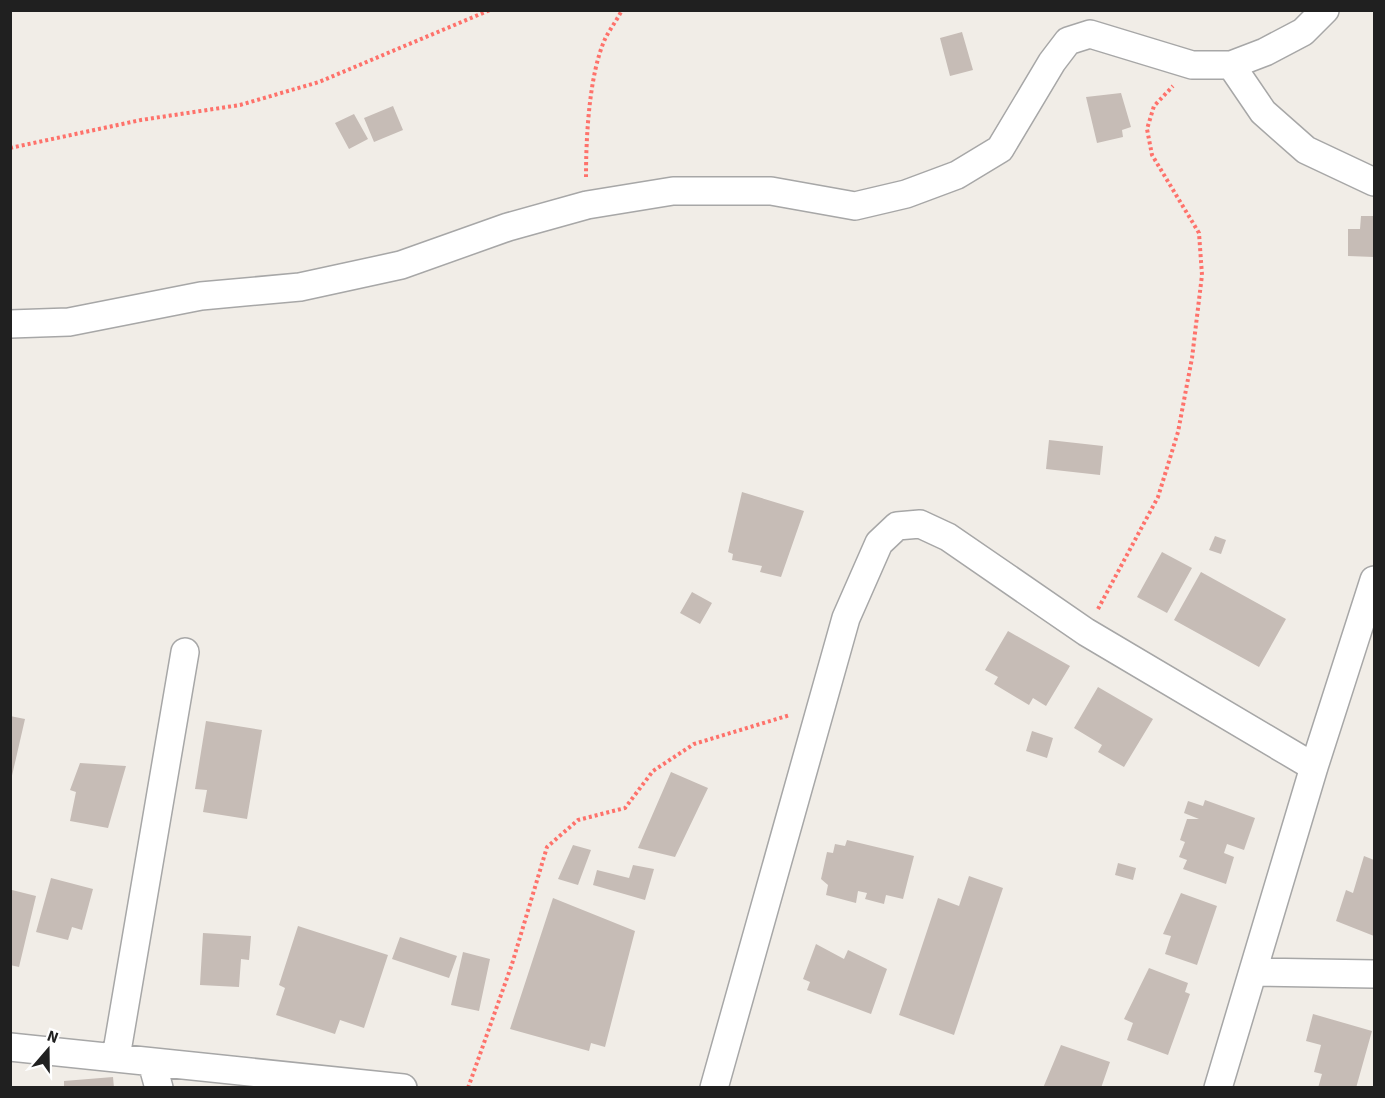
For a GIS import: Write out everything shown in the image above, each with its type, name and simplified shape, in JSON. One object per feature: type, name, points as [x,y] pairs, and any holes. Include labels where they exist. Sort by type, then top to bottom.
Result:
[{"type":"street","points":[[10,324],[69,322],[201,296],[300,287],[401,265],[508,227],[587,205],[673,191],[771,191],[855,206],[906,194],[957,175],[1000,149],[1052,62],[1068,41],[1090,34],[1192,66],[1231,65],[1265,52],[1304,32],[1325,10]]},
{"type":"street","points":[[1231,65],[1263,112],[1306,150],[1374,182]]},
{"type":"street","points":[[714,1088],[846,618],[879,543],[897,526],[920,524],[948,537],[1086,632],[1314,767]]},
{"type":"street","points":[[1218,1088],[1314,767],[1374,580]]},
{"type":"street","points":[[116,1057],[185,652]]},
{"type":"street","points":[[1254,972],[1374,974]]},
{"type":"street","points":[[10,1047],[116,1057],[156,1075],[403,1088]]},
{"type":"path","points":[[10,148],[141,120],[240,105],[319,82],[490,10]]},
{"type":"path","points":[[587,205],[586,145],[592,93],[605,40],[622,10]]},
{"type":"path","points":[[1086,632],[1158,497],[1178,432],[1192,357],[1202,275],[1199,233],[1152,155],[1147,129],[1154,106],[1192,66]]},
{"type":"path","points":[[468,1088],[512,964],[547,847],[578,820],[625,808],[653,771],[694,744],[822,706]]},
{"type":"building","points":[[962,32],[973,70],[950,76],[940,38]]},
{"type":"building","points":[[1121,93],[1131,127],[1122,130],[1123,137],[1097,143],[1086,97]]},
{"type":"building","points":[[393,106],[403,130],[374,142],[364,118]]},
{"type":"building","points":[[354,114],[368,139],[349,149],[335,123]]},
{"type":"building","points":[[1361,216],[1374,216],[1374,257],[1348,256],[1348,229],[1360,229]]},
{"type":"building","points":[[1049,440],[1103,446],[1100,475],[1046,469]]},
{"type":"building","points":[[742,492],[804,511],[781,577],[760,572],[762,566],[732,560],[733,554],[728,552]]},
{"type":"building","points":[[1215,536],[1226,540],[1221,554],[1209,550]]},
{"type":"building","points":[[1162,552],[1192,568],[1167,613],[1137,597]]},
{"type":"building","points":[[1201,572],[1286,619],[1259,667],[1174,620]]},
{"type":"building","points":[[692,592],[712,603],[700,624],[680,613]]},
{"type":"building","points":[[1008,631],[1070,666],[1046,706],[1033,698],[1029,705],[994,684],[998,677],[985,670]]},
{"type":"building","points":[[1098,687],[1153,719],[1124,767],[1098,752],[1102,745],[1074,728]]},
{"type":"building","points":[[10,716],[25,719],[11,780],[10,780]]},
{"type":"building","points":[[206,721],[262,730],[247,819],[203,812],[207,790],[195,789]]},
{"type":"building","points":[[1032,731],[1053,738],[1047,758],[1026,751]]},
{"type":"building","points":[[80,763],[126,766],[108,828],[70,821],[76,792],[70,790]]},
{"type":"building","points":[[671,772],[708,788],[675,857],[638,848]]},
{"type":"building","points":[[1205,800],[1255,818],[1244,850],[1227,844],[1224,853],[1234,857],[1226,884],[1183,869],[1187,860],[1179,857],[1185,842],[1180,840],[1187,819],[1199,819],[1184,813],[1188,801],[1203,806]]},
{"type":"building","points":[[847,840],[914,856],[903,899],[886,895],[884,904],[865,899],[867,893],[858,891],[856,903],[826,895],[828,885],[821,879],[827,852],[833,853],[835,844],[845,846]]},
{"type":"building","points":[[573,845],[591,850],[578,885],[558,879]]},
{"type":"building","points":[[1364,856],[1374,860],[1374,936],[1336,921],[1346,890],[1353,893]]},
{"type":"building","points":[[1118,863],[1136,868],[1133,880],[1115,875]]},
{"type":"building","points":[[633,865],[654,869],[645,900],[593,885],[597,870],[629,878]]},
{"type":"building","points":[[969,876],[1003,888],[954,1035],[899,1015],[938,898],[959,906]]},
{"type":"building","points":[[51,878],[93,889],[82,930],[72,927],[68,940],[36,932]]},
{"type":"building","points":[[12,890],[36,896],[19,967],[10,965]]},
{"type":"building","points":[[1181,893],[1217,906],[1197,965],[1165,954],[1171,936],[1163,934]]},
{"type":"building","points":[[553,898],[635,931],[605,1047],[591,1043],[589,1051],[510,1029]]},
{"type":"building","points":[[298,926],[388,955],[364,1028],[340,1020],[335,1034],[276,1015],[285,988],[279,985]]},
{"type":"building","points":[[203,933],[251,936],[249,960],[241,959],[239,987],[200,985]]},
{"type":"building","points":[[400,937],[457,956],[449,978],[392,959]]},
{"type":"building","points":[[816,944],[844,959],[848,950],[887,969],[871,1014],[807,990],[810,982],[803,979]]},
{"type":"building","points":[[463,952],[490,959],[479,1011],[451,1005]]},
{"type":"building","points":[[1149,968],[1188,983],[1185,992],[1190,994],[1168,1055],[1127,1040],[1133,1023],[1124,1019]]},
{"type":"building","points":[[1313,1014],[1372,1031],[1356,1088],[1318,1088],[1322,1074],[1314,1072],[1321,1045],[1306,1041]]},
{"type":"building","points":[[1061,1045],[1110,1062],[1101,1088],[1043,1088]]},
{"type":"building","points":[[113,1077],[114,1088],[64,1088],[64,1081]]}]
